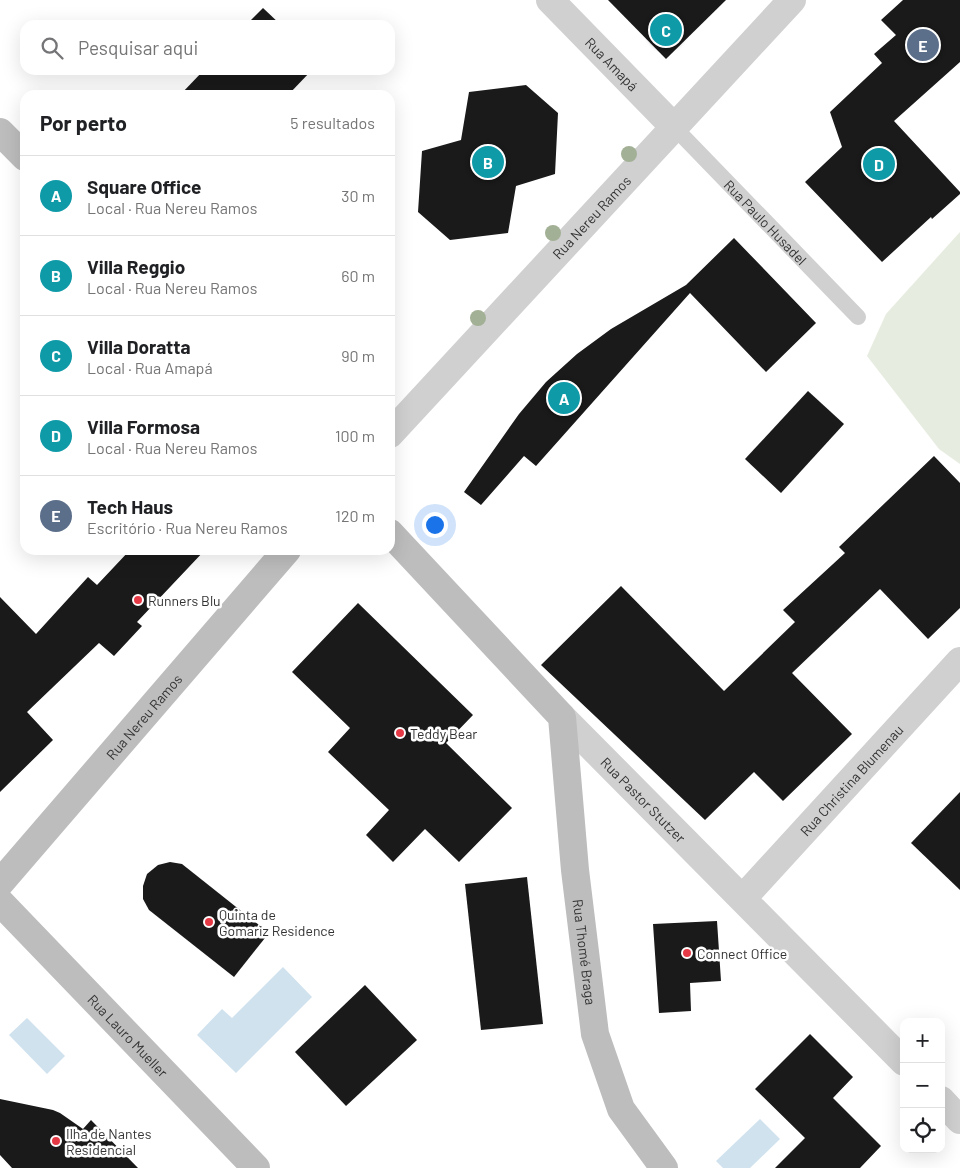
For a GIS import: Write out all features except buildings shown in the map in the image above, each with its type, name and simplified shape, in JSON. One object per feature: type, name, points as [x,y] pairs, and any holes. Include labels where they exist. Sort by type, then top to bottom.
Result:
[{"type":"street","name":"Rua Amapá","points":[[550,0],[674,127]]},
{"type":"street","name":"Rua Nereu Ramos","points":[[395,429],[792,0]]},
{"type":"street","points":[[0,132],[20,152]]},
{"type":"street","name":"Rua Pastor Stutzer","points":[[395,538],[562,717],[900,1058]]},
{"type":"street","name":"Rua Nereu Ramos","points":[[0,883],[283,555]]},
{"type":"street","name":"Rua Christina Blumenau","points":[[743,898],[960,661]]},
{"type":"street","name":"Rua Thomé Braga","points":[[562,717],[575,870],[595,1034],[621,1109],[664,1168]]},
{"type":"street","name":"Rua Lauro Mueller","points":[[0,902],[256,1168]]},
{"type":"street","points":[[945,1104],[960,1120]]},
{"type":"lane","name":"Rua Paulo Husadel","points":[[674,127],[858,317]]},
{"type":"shaded area","points":[[960,232],[960,464],[939,449],[867,356],[886,314]]},
{"type":"water","points":[[283,967],[312,997],[236,1073],[197,1035],[222,1009],[232,1018]]},
{"type":"water","points":[[27,1018],[65,1056],[47,1074],[9,1035]]},
{"type":"water","points":[[760,1119],[780,1139],[750,1168],[723,1168],[716,1161]]},
{"type":"place","name":"Villa Doratta","points":[[666,30]]},
{"type":"place","name":"Tech Haus","points":[[923,45]]},
{"type":"place","name":"Villa Reggio","points":[[488,162]]},
{"type":"place","name":"Villa Formosa","points":[[879,164]]},
{"type":"place","name":"Square Office","points":[[564,398]]},
{"type":"place","name":"Runners Blu","points":[[138,600]]},
{"type":"place","name":"Teddy Bear","points":[[400,733]]},
{"type":"place","name":"Quinta de Gomariz Residence","points":[[209,922]]},
{"type":"place","name":"Connect Office","points":[[687,953]]},
{"type":"place","name":"Ilha de Nantes Residencial","points":[[56,1141]]}]
